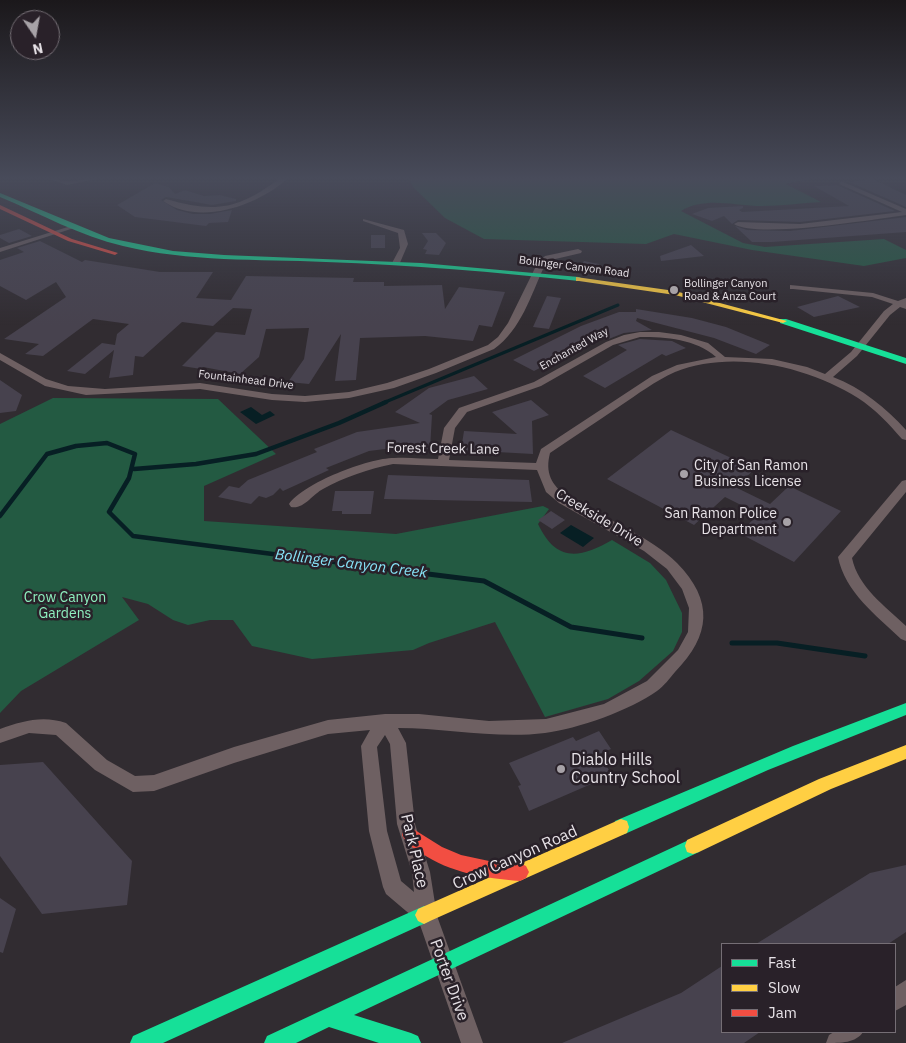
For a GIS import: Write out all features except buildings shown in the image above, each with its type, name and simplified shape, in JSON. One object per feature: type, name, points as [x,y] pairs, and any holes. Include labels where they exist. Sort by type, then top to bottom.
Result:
[{"type":"main road","name":"Bollinger Canyon Road","points":[[42,228],[84,246],[139,257],[535,279]]},
{"type":"main road","name":"Bollinger Canyon Road","points":[[75,228],[102,239],[152,249],[396,263],[535,279],[644,288],[718,302],[857,350],[906,370]]},
{"type":"main road","name":"Bollinger Canyon Road","points":[[857,350],[906,361]]},
{"type":"main road","name":"Crow Canyon Road","points":[[140,1043],[427,916],[740,774],[850,729],[906,709]]},
{"type":"main road","points":[[274,1043],[825,784],[906,752]]},
{"type":"main road","points":[[410,835],[424,849],[470,868],[523,872]]},
{"type":"main road","points":[[328,1017],[411,1043]]},
{"type":"street","points":[[0,250],[71,228]]},
{"type":"street","points":[[388,228],[401,232],[405,238],[405,248],[396,263]]},
{"type":"street","name":"Fountainhead Drive","points":[[0,356],[33,376],[51,384],[73,389],[118,391],[201,386],[281,398],[347,396],[397,385],[494,345],[508,329],[540,266],[548,258],[578,251]]},
{"type":"street","points":[[793,287],[845,290],[903,302]]},
{"type":"street","points":[[828,377],[857,350],[887,313],[903,302]]},
{"type":"street","name":"Enchanted Way","points":[[443,462],[446,431],[452,419],[463,410],[543,382],[606,344],[627,336],[651,333],[694,341],[714,349],[723,360]]},
{"type":"street","points":[[541,467],[545,451],[653,379],[680,367],[705,361],[755,361],[808,370],[828,377],[872,402],[894,421],[906,437]]},
{"type":"street","name":"Forest Creek Lane","points":[[295,504],[319,486],[367,466],[393,460],[541,467]]},
{"type":"street","name":"Creekside Drive","points":[[385,721],[419,721],[490,728],[546,726],[608,710],[652,686],[682,654],[695,632],[697,619],[693,597],[682,576],[649,548],[562,500],[550,489],[541,467]]},
{"type":"street","points":[[906,484],[845,558],[845,567],[855,582],[906,635]]},
{"type":"street","points":[[0,736],[28,726],[60,728],[101,765],[133,784],[140,784],[154,783],[328,727],[385,721]]},
{"type":"street","name":"Park Place","points":[[385,721],[398,743],[405,816],[421,872],[427,916],[393,887],[378,831],[369,746],[385,721]]},
{"type":"street","name":"Porter Drive","points":[[427,916],[472,1043]]},
{"type":"street","points":[[896,999],[906,991]]},
{"type":"street","points":[[837,1043],[851,1033]]},
{"type":"green space","points":[[463,228],[713,228],[743,243],[765,247],[884,239],[906,250],[906,258],[864,266],[752,250],[674,234],[646,244],[484,239]]},
{"type":"green space","name":"Crow Canyon Gardens","points":[[53,398],[218,399],[276,454],[204,486],[204,521],[396,534],[543,506],[549,509],[538,524],[545,536],[561,551],[579,553],[589,551],[612,540],[650,563],[666,580],[682,613],[682,632],[673,651],[639,681],[608,699],[545,717],[495,622],[413,650],[312,659],[252,646],[233,620],[210,620],[188,625],[173,620],[148,604],[122,597],[139,620],[21,691],[0,713],[0,424]]},
{"type":"water","points":[[251,407],[262,415],[270,411],[275,415],[256,424],[240,412]]},
{"type":"water","points":[[571,525],[594,538],[583,547],[560,533]]},
{"type":"waterway","points":[[383,403],[618,305]]},
{"type":"waterway","points":[[134,469],[196,464],[256,454],[339,423],[386,402]]},
{"type":"waterway","name":"Bollinger Canyon Creek","points":[[0,516],[47,454],[76,446],[107,443],[135,454],[129,478],[109,512],[133,536],[358,565]]},
{"type":"waterway","name":"Bollinger Canyon Creek","points":[[348,564],[484,581],[571,627],[642,638]]},
{"type":"waterway","name":"Bollinger Canyon Creek","points":[[732,643],[777,643],[865,656]]},
{"type":"traffic: fast","points":[[75,228],[107,240],[173,253],[224,257],[421,265],[579,279]]},
{"type":"traffic: fast","points":[[783,321],[906,361]]},
{"type":"traffic: fast","points":[[621,827],[762,765],[906,709]]},
{"type":"traffic: fast","points":[[274,1043],[693,846]]},
{"type":"traffic: fast","points":[[140,1043],[424,915]]},
{"type":"traffic: fast","points":[[328,1017],[411,1043]]},
{"type":"traffic: slow","points":[[579,279],[675,293],[783,321]]},
{"type":"traffic: slow","points":[[693,846],[825,784],[906,752]]},
{"type":"traffic: slow","points":[[424,915],[621,827]]},
{"type":"traffic: jam","points":[[44,228],[70,240],[115,253]]},
{"type":"traffic: jam","points":[[410,835],[436,853],[461,864],[520,872]]},
{"type":"place","name":"Bollinger Canyon Road & Anza Court","points":[[674,290]]},
{"type":"place","name":"City of San Ramon Business License","points":[[684,474]]},
{"type":"place","name":"San Ramon Police Department","points":[[787,522]]},
{"type":"place","name":"Diablo Hills Country School","points":[[561,769]]}]
